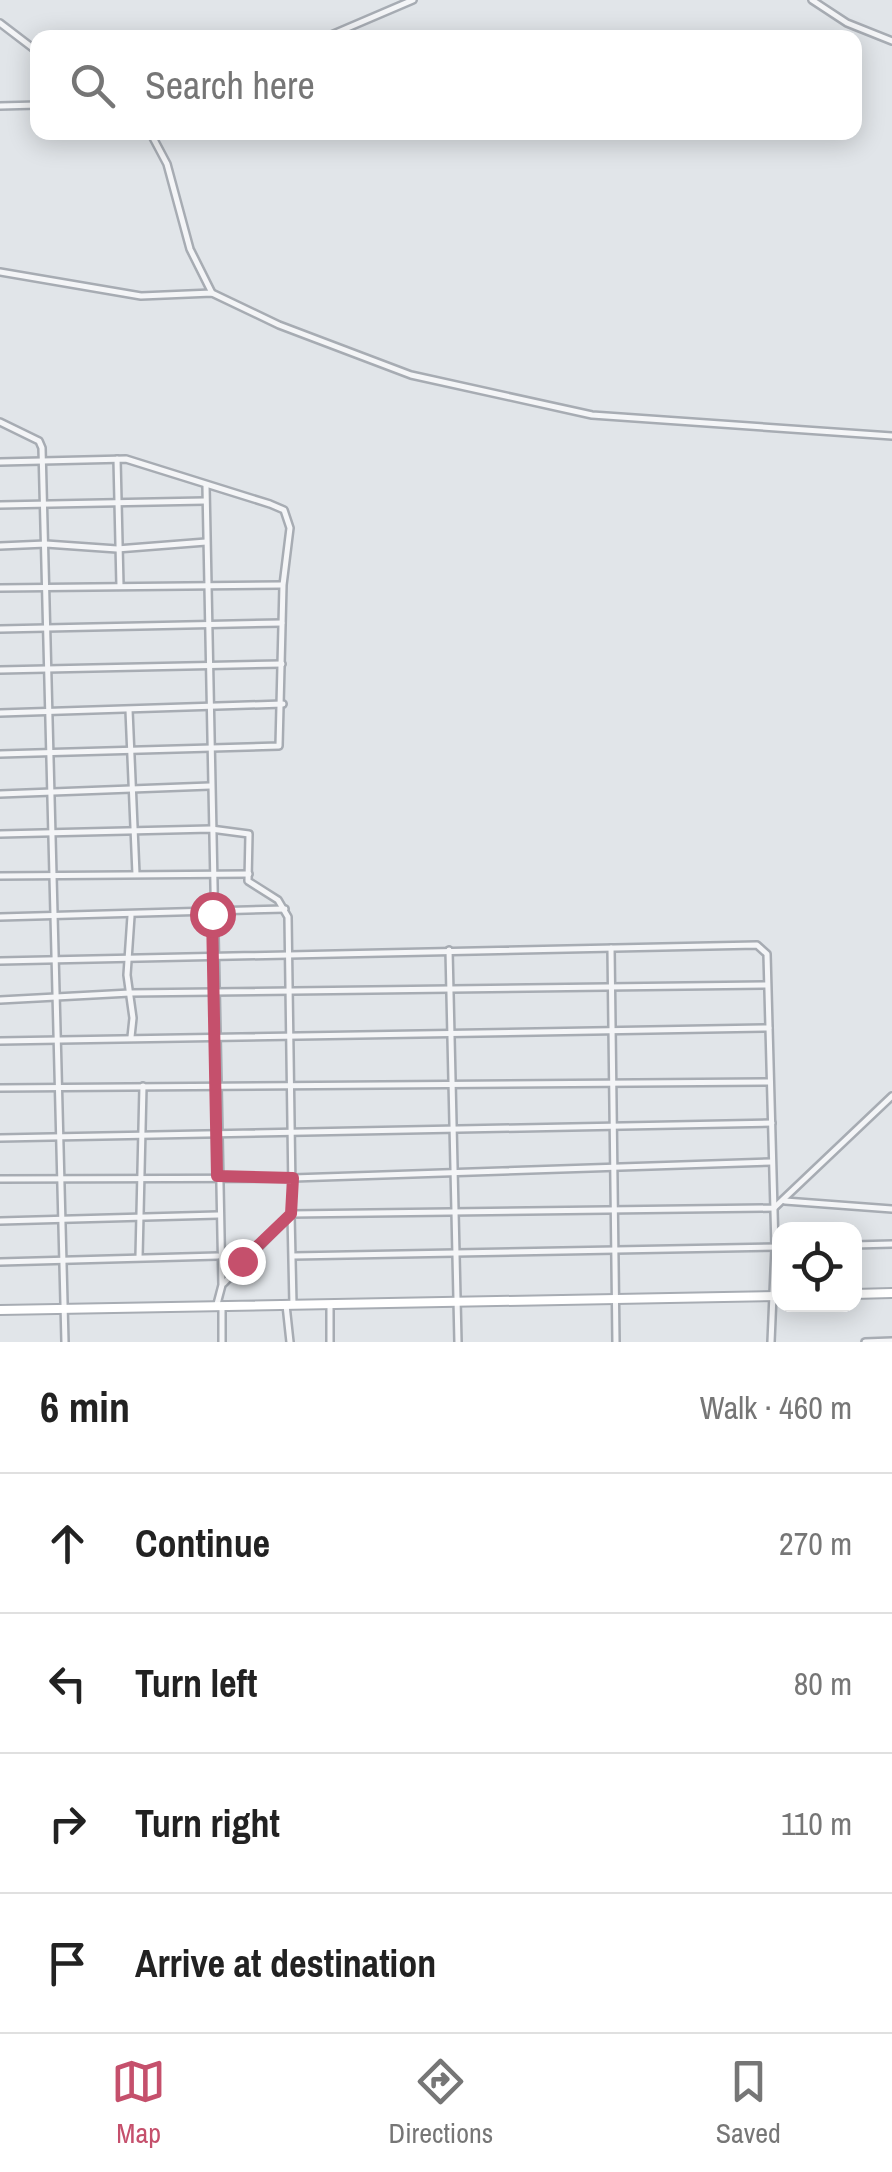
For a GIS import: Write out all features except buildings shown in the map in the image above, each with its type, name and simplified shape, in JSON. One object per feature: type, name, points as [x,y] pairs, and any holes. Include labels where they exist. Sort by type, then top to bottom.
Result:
[{"type":"street","points":[[343,30],[413,0]]},
{"type":"street","points":[[812,0],[847,23],[892,41]]},
{"type":"street","points":[[0,24],[30,46]]},
{"type":"street","points":[[0,106],[30,104]]},
{"type":"street","points":[[154,140],[167,164],[190,248],[212,294]]},
{"type":"street","points":[[0,272],[141,296],[212,294],[278,325],[411,374],[586,414],[892,436]]},
{"type":"street","points":[[0,422],[39,442],[43,460],[62,1178],[60,1262],[65,1342]]},
{"type":"street","points":[[117,459],[120,586]]},
{"type":"street","points":[[0,462],[139,462],[284,510],[290,528],[283,585],[284,704],[279,746],[0,754]]},
{"type":"street","points":[[206,486],[222,1342]]},
{"type":"street","points":[[0,505],[205,501]]},
{"type":"street","points":[[0,546],[46,544],[117,549],[206,542]]},
{"type":"street","points":[[0,588],[283,585]]},
{"type":"street","points":[[0,630],[283,623]]},
{"type":"street","points":[[0,670],[283,664]]},
{"type":"street","points":[[0,713],[284,704]]},
{"type":"street","points":[[130,710],[136,874]]},
{"type":"street","points":[[0,794],[210,786]]},
{"type":"street","points":[[0,834],[210,829],[249,834],[250,883],[285,909],[290,953],[290,1342]]},
{"type":"street","points":[[0,876],[249,874]]},
{"type":"street","points":[[0,917],[285,909]]},
{"type":"street","points":[[130,1038],[131,916]]},
{"type":"street","points":[[0,961],[757,944],[767,954],[775,1222]]},
{"type":"street","points":[[611,948],[618,1210],[616,1342]]},
{"type":"street","points":[[449,949],[458,1342]]},
{"type":"street","points":[[0,1000],[130,993],[214,995],[768,985]]},
{"type":"street","points":[[0,1041],[769,1028]]},
{"type":"street","points":[[0,1088],[770,1082]]},
{"type":"street","points":[[138,1258],[136,1217],[143,1086]]},
{"type":"street","points":[[222,1285],[291,1214],[774,1208],[892,1096]]},
{"type":"street","points":[[0,1138],[772,1123]]},
{"type":"street","points":[[0,1179],[293,1178],[772,1162]]},
{"type":"street","points":[[784,1201],[892,1209]]},
{"type":"street","points":[[0,1220],[218,1215]]},
{"type":"street","points":[[862,1245],[892,1244]]},
{"type":"street","points":[[292,1256],[772,1247]]},
{"type":"street","points":[[0,1262],[218,1256]]},
{"type":"street","points":[[862,1294],[892,1294]]},
{"type":"street","points":[[0,1310],[772,1297]]},
{"type":"street","points":[[330,1305],[330,1342]]},
{"type":"street","points":[[771,1342],[774,1312]]},
{"type":"street","points":[[865,1342],[892,1341]]},
{"type":"route","points":[[212,914],[217,1176],[293,1178],[291,1214],[242,1261]]}]
